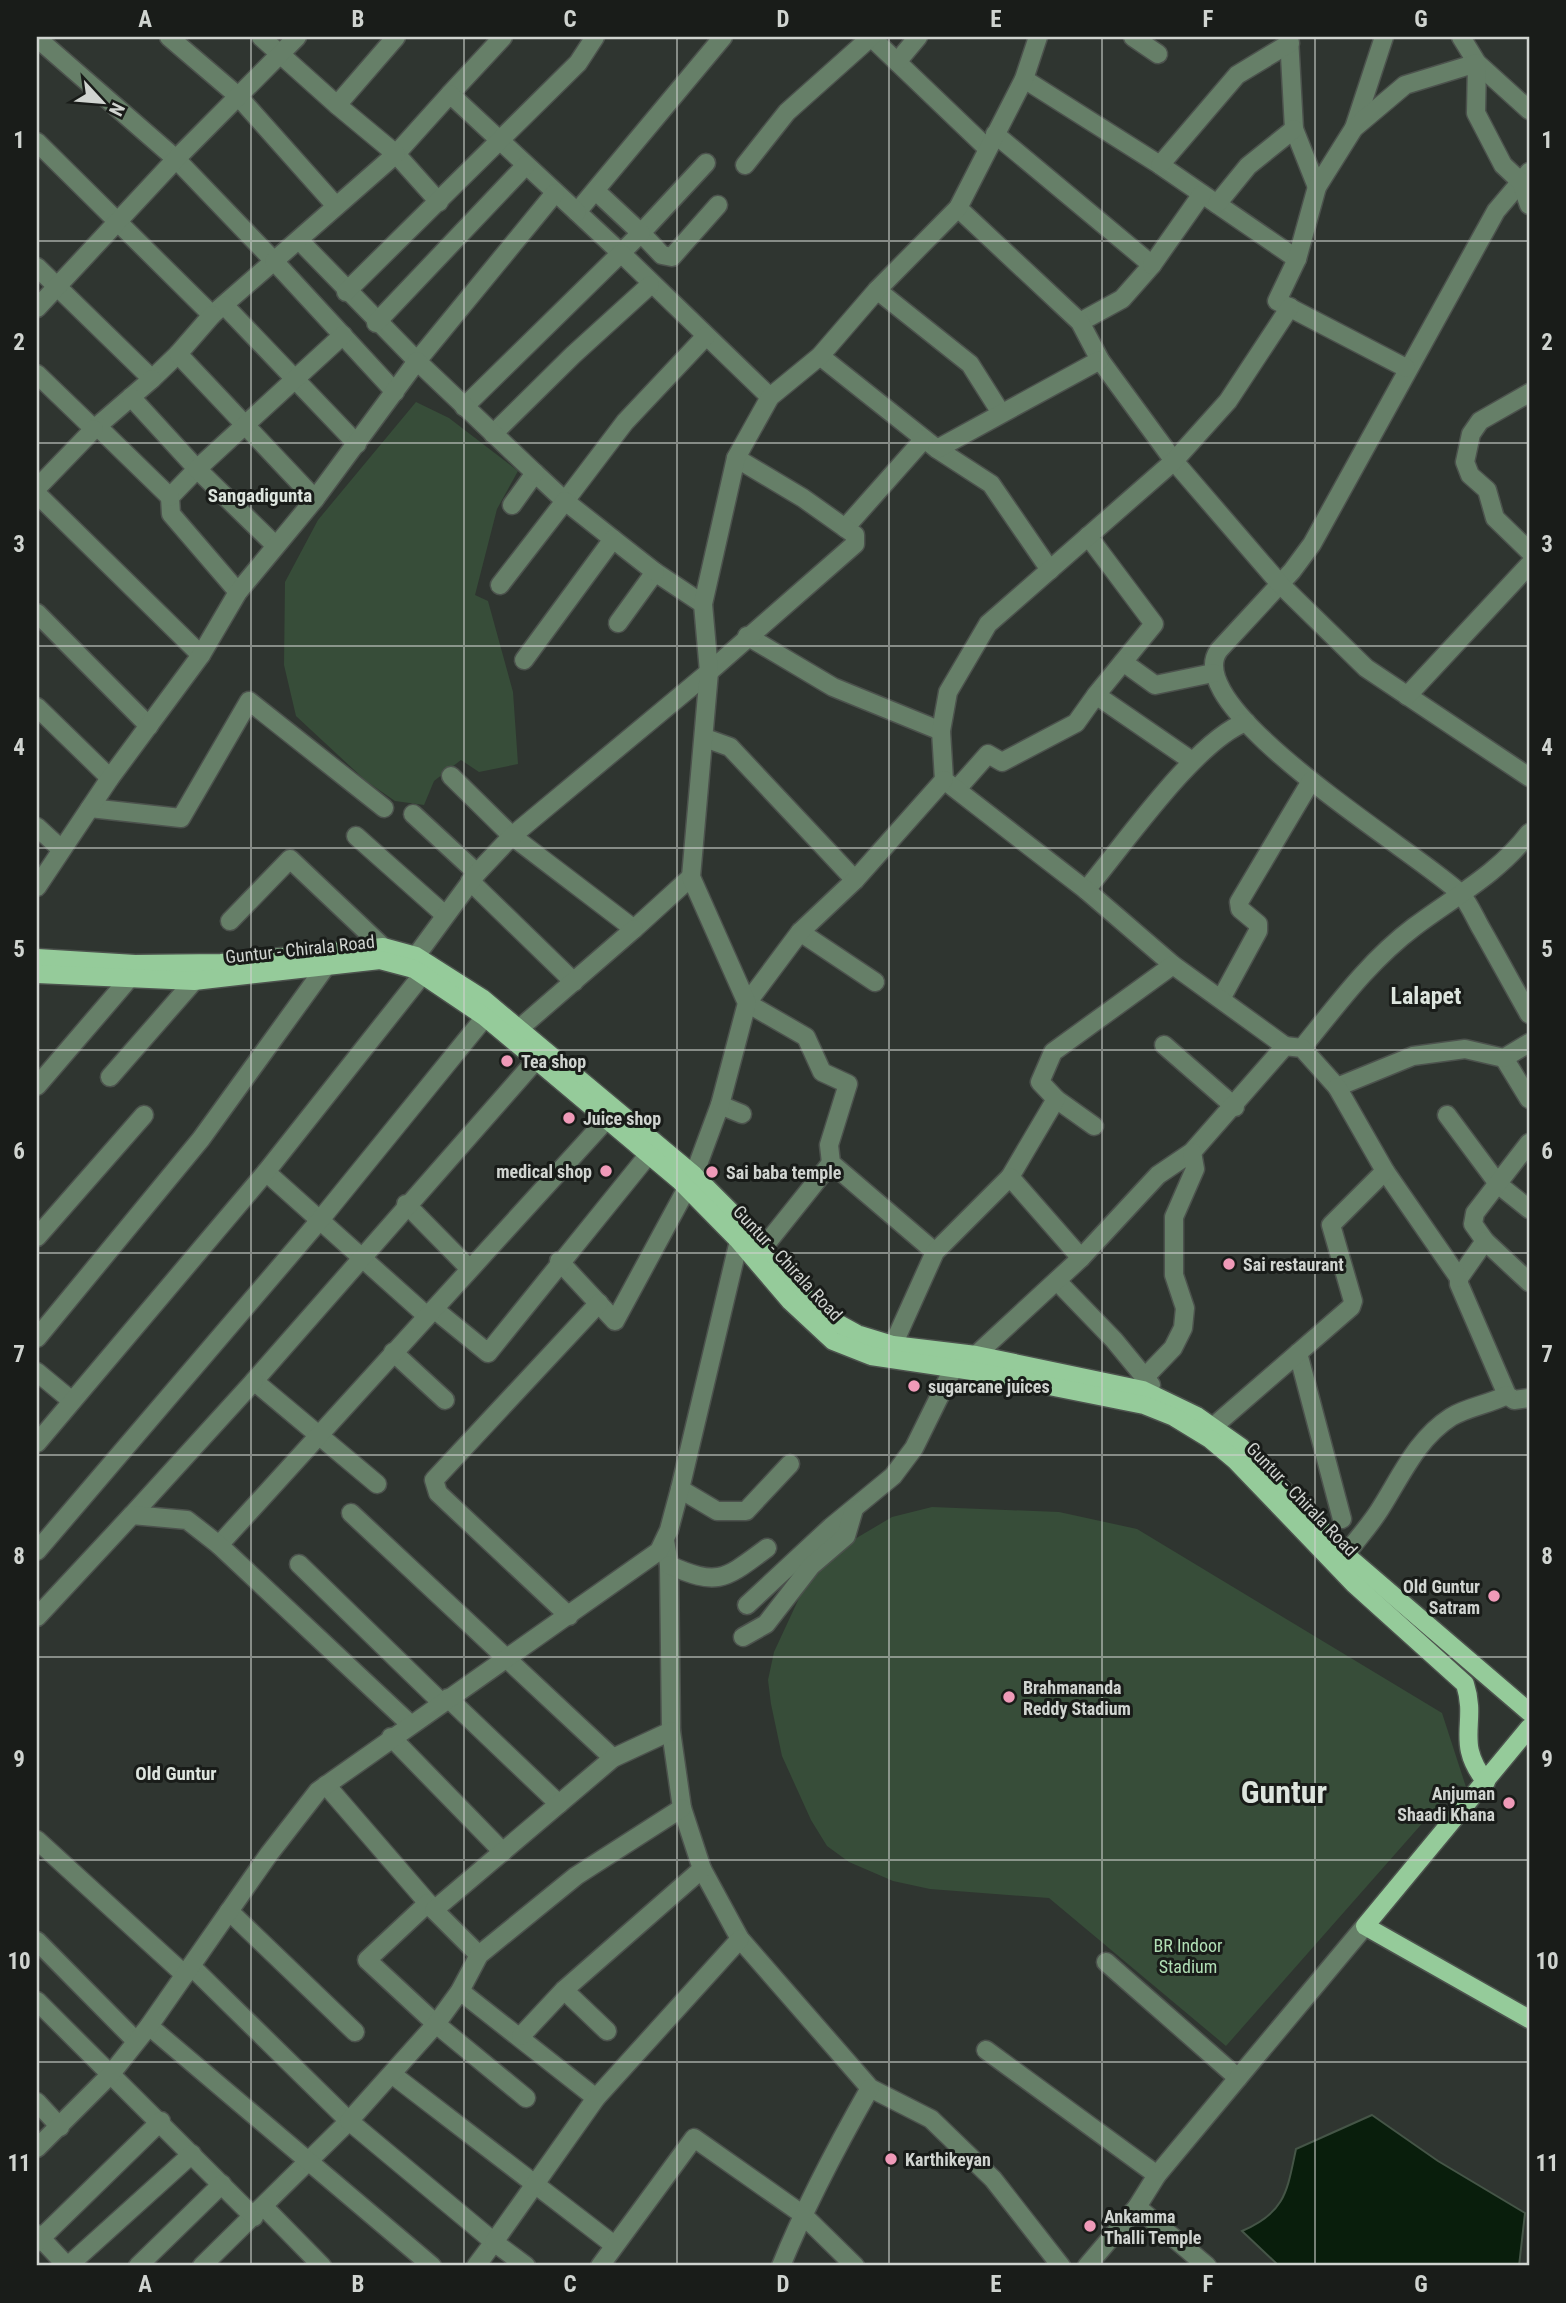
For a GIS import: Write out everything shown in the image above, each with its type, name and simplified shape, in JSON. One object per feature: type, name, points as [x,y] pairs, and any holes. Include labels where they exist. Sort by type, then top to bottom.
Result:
[{"type":"main road","name":"Guntur - Chirala Road","points":[[37,958],[88,962],[221,963],[383,947],[423,965],[482,998],[520,1028],[691,1182],[740,1232],[790,1301],[833,1341],[871,1356],[1144,1405],[1174,1417],[1210,1439],[1235,1460],[1354,1584],[1465,1684],[1468,1693],[1468,1749],[1472,1762],[1486,1782]]},
{"type":"main road","name":"Guntur - Chirala Road","points":[[40,979],[194,981],[324,969],[380,960],[423,965],[649,1154],[691,1182]]},
{"type":"main road","name":"Guntur - Chirala Road","points":[[740,1232],[763,1248],[792,1284],[828,1318],[857,1335],[893,1345],[976,1355],[1148,1384],[1214,1426],[1255,1461],[1346,1554],[1529,1712]]},
{"type":"main road","points":[[1529,1728],[1365,1926],[1529,2019]]},
{"type":"street","points":[[169,37],[238,96],[336,206]]},
{"type":"street","points":[[261,37],[282,53],[337,106],[396,154],[439,202]]},
{"type":"street","points":[[37,308],[117,220],[297,37]]},
{"type":"street","points":[[337,106],[396,37]]},
{"type":"street","points":[[37,488],[95,428],[178,354],[218,310],[396,154],[503,37]]},
{"type":"street","points":[[346,292],[578,63],[595,37]]},
{"type":"street","points":[[577,212],[597,192],[723,37]]},
{"type":"street","points":[[745,165],[787,112],[871,37],[991,141],[1152,265]]},
{"type":"street","points":[[897,61],[918,37]]},
{"type":"street","points":[[935,1252],[831,1163],[829,1146],[848,1084],[822,1072],[806,1037],[747,1003],[691,877],[709,672],[703,604],[736,458],[770,397],[820,356],[877,290],[958,208],[1024,79],[1038,37]]},
{"type":"street","points":[[1133,37],[1158,54]]},
{"type":"street","points":[[1384,37],[1354,128],[1317,187],[1297,259],[1277,301],[1406,368]]},
{"type":"street","points":[[1461,37],[1477,63],[1529,110]]},
{"type":"street","points":[[38,40],[176,159],[396,392]]},
{"type":"street","points":[[1160,165],[1237,75],[1289,40]]},
{"type":"street","points":[[1289,40],[1294,129],[1317,187]]},
{"type":"street","points":[[1354,128],[1405,85],[1477,63]]},
{"type":"street","points":[[1477,63],[1476,113],[1503,165],[1525,177]]},
{"type":"street","points":[[1024,79],[1160,165],[1297,259]]},
{"type":"street","points":[[450,94],[621,253],[650,285],[770,397]]},
{"type":"street","points":[[1080,322],[1122,299],[1210,199],[1294,129]]},
{"type":"street","points":[[37,142],[117,220],[295,380],[357,444]]},
{"type":"street","points":[[464,407],[641,233],[706,163]]},
{"type":"street","points":[[376,323],[526,165]]},
{"type":"street","points":[[1525,177],[1529,205]]},
{"type":"street","points":[[1525,177],[1496,211],[1406,368],[1341,496],[1312,544],[1280,584],[1219,650],[1212,664],[1213,673],[1246,722],[1311,780],[1462,895],[1529,1014]]},
{"type":"street","points":[[597,192],[662,255],[672,257],[718,205]]},
{"type":"street","points":[[37,887],[110,778],[201,655],[238,592],[315,499],[417,361],[555,193]]},
{"type":"street","points":[[958,208],[1080,322],[1100,360],[1174,461],[1280,584],[1367,668],[1529,777]]},
{"type":"street","points":[[299,240],[376,323],[565,501],[654,572],[703,604]]},
{"type":"street","points":[[37,267],[152,379]]},
{"type":"street","points":[[493,434],[573,355],[650,285]]},
{"type":"street","points":[[877,290],[970,364],[1001,413]]},
{"type":"street","points":[[1290,307],[1228,401],[1174,461],[988,624],[948,692],[941,731],[951,784],[1086,890],[1173,965],[1294,1047],[1338,1087],[1385,1171],[1459,1278]]},
{"type":"street","points":[[238,592],[170,514],[170,497],[343,335]]},
{"type":"street","points":[[500,585],[625,422],[706,336]]},
{"type":"street","points":[[178,354],[315,499]]},
{"type":"street","points":[[820,356],[930,444],[990,484],[1049,570]]},
{"type":"street","points":[[845,528],[930,444],[1001,413],[1100,360]]},
{"type":"street","points":[[37,374],[170,497]]},
{"type":"street","points":[[1529,393],[1480,421],[1471,433],[1465,462],[1470,475],[1487,490],[1495,518],[1529,551]]},
{"type":"street","points":[[131,397],[197,469],[275,545]]},
{"type":"street","points":[[37,1443],[266,1172],[423,965],[445,915],[474,877],[512,836],[709,672],[855,544],[855,535],[793,491],[736,458]]},
{"type":"street","points":[[512,505],[535,473]]},
{"type":"street","points":[[37,494],[201,655]]},
{"type":"street","points":[[559,1261],[615,1321],[691,1182],[720,1105],[747,1003],[800,932],[951,784],[988,754],[1002,762],[1076,723],[1154,624],[1088,536]]},
{"type":"street","points":[[524,660],[613,539]]},
{"type":"street","points":[[1407,696],[1529,565]]},
{"type":"street","points":[[618,623],[654,572]]},
{"type":"street","points":[[37,613],[149,726]]},
{"type":"street","points":[[747,636],[833,687],[941,731]]},
{"type":"street","points":[[1123,662],[1155,685],[1213,673]]},
{"type":"street","points":[[1096,695],[1192,761]]},
{"type":"street","points":[[90,808],[181,818],[249,701],[384,808]]},
{"type":"street","points":[[37,707],[110,778]]},
{"type":"street","points":[[1086,890],[1192,761],[1224,732],[1246,722]]},
{"type":"street","points":[[705,738],[730,747],[855,880]]},
{"type":"street","points":[[451,776],[512,836],[634,929]]},
{"type":"street","points":[[1221,999],[1258,931],[1258,924],[1240,909],[1239,902],[1311,780]]},
{"type":"street","points":[[413,814],[574,982]]},
{"type":"street","points":[[37,828],[61,849]]},
{"type":"street","points":[[976,1355],[1081,1258],[1158,1175],[1192,1152],[1365,969],[1413,928],[1462,895],[1514,853],[1529,833]]},
{"type":"street","points":[[356,836],[445,915]]},
{"type":"street","points":[[230,921],[290,859],[383,947]]},
{"type":"street","points":[[520,1028],[691,877]]},
{"type":"street","points":[[800,932],[875,982]]},
{"type":"street","points":[[1094,1126],[1056,1099],[1040,1082],[1053,1052],[1173,965]]},
{"type":"street","points":[[37,1338],[201,1139],[324,969]]},
{"type":"street","points":[[37,1086],[128,980]]},
{"type":"street","points":[[110,1077],[194,981]]},
{"type":"street","points":[[37,1551],[320,1220],[485,1017]]},
{"type":"street","points":[[1338,1087],[1413,1056],[1465,1049],[1504,1058],[1529,1043]]},
{"type":"street","points":[[1164,1045],[1235,1107]]},
{"type":"street","points":[[1504,1058],[1529,1099]]},
{"type":"street","points":[[37,1617],[254,1381],[363,1258],[406,1204],[536,1060]]},
{"type":"street","points":[[893,1345],[935,1252],[1010,1177],[1056,1099]]},
{"type":"street","points":[[720,1105],[742,1114]]},
{"type":"street","points":[[37,1237],[144,1115]]},
{"type":"street","points":[[1447,1115],[1499,1185],[1529,1209]]},
{"type":"street","points":[[219,1545],[607,1119]]},
{"type":"street","points":[[1529,1143],[1473,1219],[1485,1241],[1529,1282]]},
{"type":"street","points":[[1057,1281],[1148,1384],[1173,1348],[1183,1328],[1185,1308],[1174,1275],[1174,1217],[1195,1169],[1192,1152]]},
{"type":"street","points":[[266,1172],[363,1258],[430,1312],[488,1353],[559,1261],[649,1154]]},
{"type":"street","points":[[763,1248],[831,1163]]},
{"type":"street","points":[[1214,1426],[1351,1307],[1353,1301],[1331,1224],[1385,1171]]},
{"type":"street","points":[[1010,1177],[1081,1258]]},
{"type":"street","points":[[406,1204],[469,1268]]},
{"type":"street","points":[[37,2148],[61,2127],[110,2075],[149,2026],[269,1854],[326,1785],[653,1556],[665,1540],[680,1489],[740,1232]]},
{"type":"street","points":[[1485,1241],[1459,1278],[1458,1284],[1507,1395],[1514,1401],[1529,1398]]},
{"type":"street","points":[[569,1616],[438,1493],[434,1480],[599,1303]]},
{"type":"street","points":[[393,1352],[445,1400]]},
{"type":"street","points":[[1298,1353],[1342,1519]]},
{"type":"street","points":[[747,1605],[904,1464],[953,1369]]},
{"type":"street","points":[[37,1372],[72,1401]]},
{"type":"street","points":[[254,1381],[377,1484]]},
{"type":"street","points":[[1346,1554],[1382,1506],[1401,1470],[1439,1426],[1459,1413],[1487,1405],[1507,1395]]},
{"type":"street","points":[[680,1489],[717,1511],[746,1511],[790,1464]]},
{"type":"street","points":[[743,1637],[766,1624],[811,1566],[846,1536],[855,1509]]},
{"type":"street","points":[[351,1513],[612,1758]]},
{"type":"street","points":[[132,1516],[182,1518],[219,1545],[410,1724]]},
{"type":"street","points":[[665,1540],[669,1564],[671,1731],[682,1808],[702,1869],[740,1939],[870,2088],[932,2119],[993,2179],[1061,2266]]},
{"type":"street","points":[[669,1564],[702,1579],[732,1574],[766,1548]]},
{"type":"street","points":[[299,1564],[559,1804]]},
{"type":"street","points":[[526,2098],[436,2024],[367,1960],[431,1906],[503,1852],[612,1758],[671,1731]]},
{"type":"street","points":[[391,1737],[503,1852]]},
{"type":"street","points":[[326,1785],[431,1906],[480,1955]]},
{"type":"street","points":[[202,2266],[310,2161],[393,2075],[460,1991],[480,1955],[576,1876],[682,1808]]},
{"type":"street","points":[[37,1840],[188,1970],[349,2121],[526,2266]]},
{"type":"street","points":[[521,2036],[564,1990],[702,1869]]},
{"type":"street","points":[[229,1911],[355,2032]]},
{"type":"street","points":[[1087,2266],[1137,2207],[1157,2175],[1365,1926]]},
{"type":"street","points":[[476,2266],[597,2098],[740,1939]]},
{"type":"street","points":[[37,1941],[136,2041]]},
{"type":"street","points":[[1106,1962],[1238,2077]]},
{"type":"street","points":[[564,1990],[607,2031]]},
{"type":"street","points":[[460,1991],[597,2098]]},
{"type":"street","points":[[37,2001],[222,2184],[322,2266]]},
{"type":"street","points":[[149,2026],[432,2266]]},
{"type":"street","points":[[986,2050],[1157,2175]]},
{"type":"street","points":[[393,2075],[535,2187],[614,2245]]},
{"type":"street","points":[[781,2266],[802,2214],[843,2133],[870,2088]]},
{"type":"street","points":[[37,2102],[61,2127]]},
{"type":"street","points":[[161,2121],[38,2238],[68,2266],[192,2154]]},
{"type":"street","points":[[600,2266],[694,2138],[802,2214],[855,2266]]},
{"type":"street","points":[[138,2266],[222,2184]]},
{"type":"street","points":[[1137,2207],[1208,2266]]},
{"type":"green space","points":[[416,402],[449,418],[518,471],[497,509],[475,595],[488,601],[513,692],[518,764],[479,772],[461,760],[434,781],[424,805],[395,801],[366,781],[296,716],[284,665],[285,582],[318,520]]},
{"type":"green space","name":"Brahmananda Reddy Stadium","points":[[932,1507],[1059,1512],[1137,1529],[1442,1713],[1466,1787],[1456,1785],[1226,2046],[1049,1898],[930,1889],[893,1881],[849,1862],[827,1846],[811,1820],[782,1756],[768,1680],[774,1652],[800,1596],[817,1570],[843,1546],[892,1517]]},
{"type":"shaded area","points":[[1372,2115],[1438,2161],[1525,2213],[1519,2266],[1279,2266],[1242,2231],[1268,2216],[1282,2199],[1296,2149]]},
{"type":"place","name":"Tea shop","points":[[507,1061]]},
{"type":"place","name":"Juice shop","points":[[569,1118]]},
{"type":"place","name":"medical shop","points":[[606,1171]]},
{"type":"place","name":"Sai baba temple","points":[[712,1172]]},
{"type":"place","name":"Sai restaurant","points":[[1229,1264]]},
{"type":"place","name":"sugarcane juices","points":[[914,1386]]},
{"type":"place","name":"Old Guntur Satram","points":[[1494,1596]]},
{"type":"place","name":"Brahmananda Reddy Stadium","points":[[1009,1697]]},
{"type":"place","name":"Anjuman Shaadi Khana","points":[[1509,1803]]},
{"type":"place","name":"Karthikeyan","points":[[891,2159]]},
{"type":"place","name":"Ankamma Thalli Temple","points":[[1090,2226]]},
{"type":"district","name":"Sangadigunta","points":[[260,495]]},
{"type":"district","name":"Lalapet","points":[[1426,996]]},
{"type":"district","name":"Old Guntur","points":[[176,1773]]},
{"type":"district","name":"Guntur","points":[[1284,1792]]},
{"type":"park label","name":"BR Indoor Stadium","points":[[1188,1955]]}]
